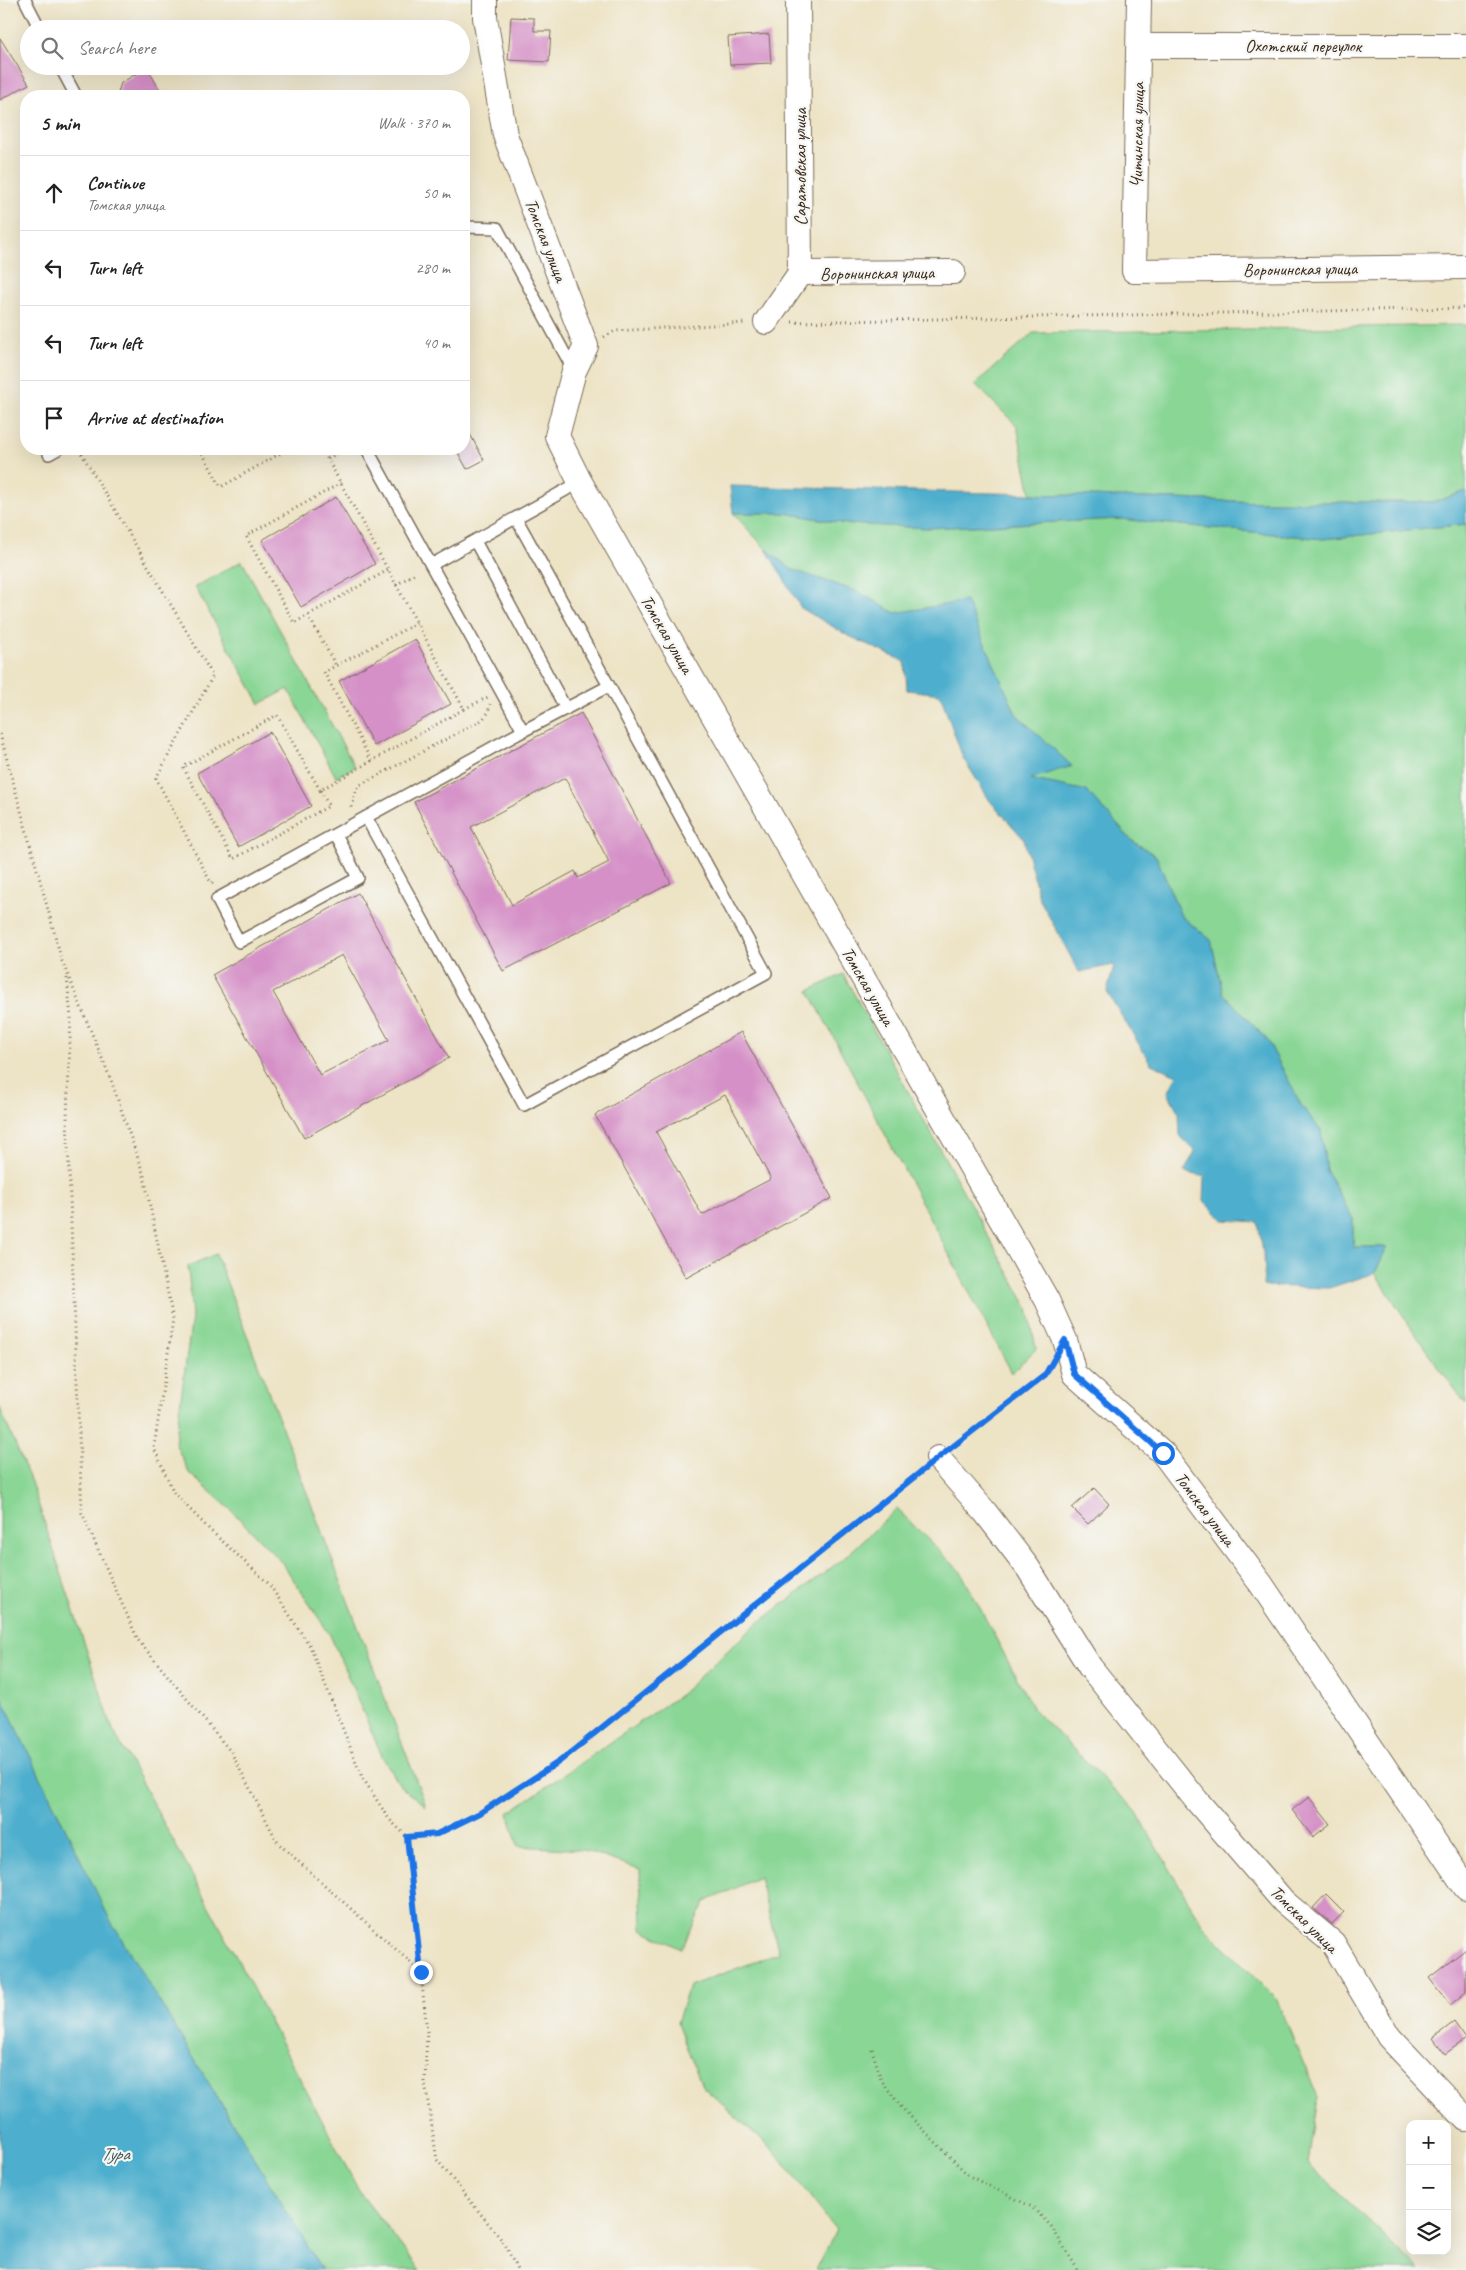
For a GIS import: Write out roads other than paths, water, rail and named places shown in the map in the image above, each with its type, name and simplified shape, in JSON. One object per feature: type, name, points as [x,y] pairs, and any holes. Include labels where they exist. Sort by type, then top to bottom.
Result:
[{"type":"street","name":"Томская улица","points":[[485,0],[485,18],[505,135],[586,346],[574,371],[557,436],[580,482],[1047,1300],[1065,1340],[1074,1374],[1163,1453],[1261,1584],[1466,1888]]},
{"type":"street","name":"Саратовская улица","points":[[798,0],[800,274]]},
{"type":"street","name":"Читинская улица","points":[[1134,270],[1139,0]]},
{"type":"street","name":"Охотский переулок","points":[[1139,46],[1466,46]]},
{"type":"street","name":"Воронинская улица","points":[[1134,270],[1466,268]]},
{"type":"street","name":"Воронинская улица","points":[[800,274],[953,272]]},
{"type":"street","points":[[766,322],[800,274]]},
{"type":"street","name":"Томская улица","points":[[938,1458],[985,1512],[1028,1568],[1090,1667],[1197,1802],[1284,1902],[1333,1943],[1389,2037],[1466,2119]]},
{"type":"lane","points":[[25,0],[35,20]]},
{"type":"lane","points":[[65,75],[73,90]]},
{"type":"lane","points":[[470,227],[497,228],[574,371]]},
{"type":"lane","points":[[370,455],[523,731]]},
{"type":"lane","points":[[431,565],[580,482]]},
{"type":"lane","points":[[366,817],[524,1105],[766,973],[516,518]]},
{"type":"lane","points":[[475,541],[566,709]]},
{"type":"lane","points":[[336,834],[358,878],[238,942],[217,899],[523,731],[609,686]]},
{"type":"water","points":[[730,486],[1262,502],[1434,502],[1466,491],[1466,524],[1324,539],[1120,519],[929,528],[847,524],[785,513],[733,513]]},
{"type":"water","points":[[766,549],[791,569],[858,592],[895,613],[966,601],[1016,714],[1072,766],[1030,779],[1087,791],[1131,840],[1156,856],[1181,916],[1211,940],[1223,993],[1268,1041],[1301,1105],[1321,1131],[1326,1170],[1353,1219],[1353,1247],[1387,1247],[1375,1273],[1329,1288],[1263,1286],[1265,1265],[1258,1222],[1223,1220],[1204,1201],[1205,1177],[1184,1172],[1195,1151],[1180,1136],[1179,1113],[1168,1093],[1177,1075],[1151,1064],[1107,992],[1114,965],[1079,972],[1039,898],[1024,839],[990,801],[963,758],[940,694],[907,690],[905,662],[847,635],[801,608]]},
{"type":"water","name":"Тура","points":[[0,1694],[110,1920],[322,2270],[0,2270]]}]
